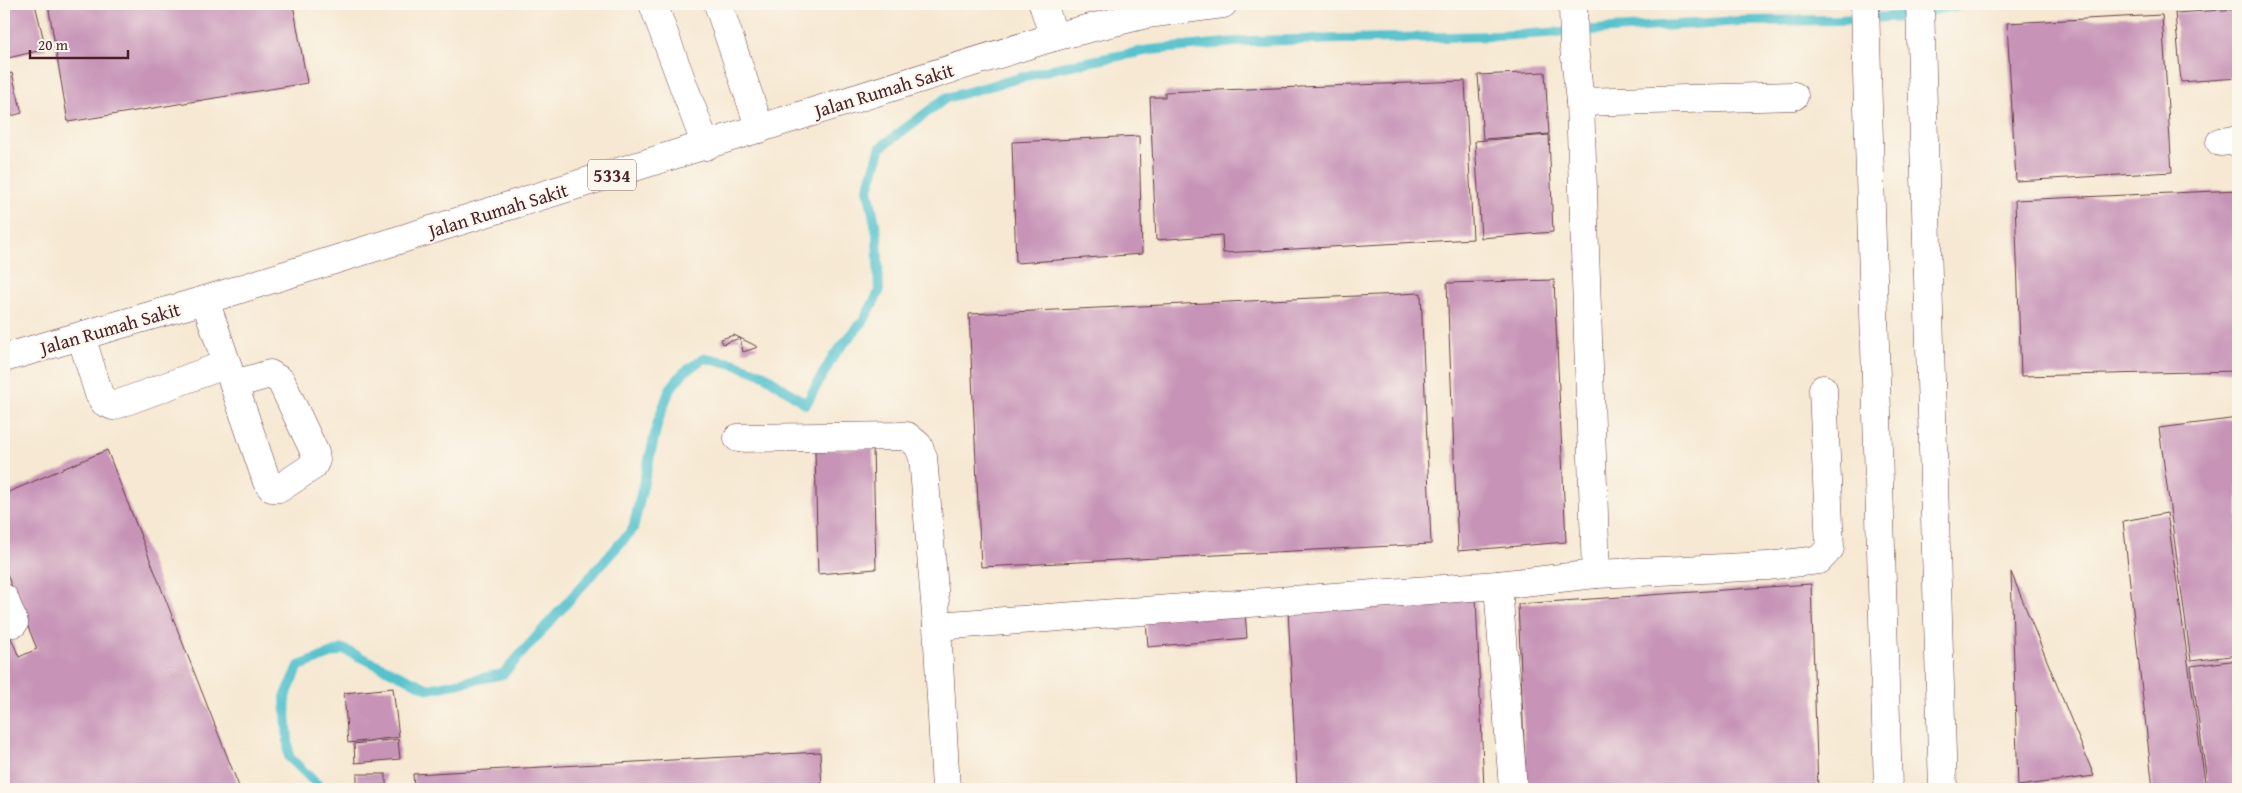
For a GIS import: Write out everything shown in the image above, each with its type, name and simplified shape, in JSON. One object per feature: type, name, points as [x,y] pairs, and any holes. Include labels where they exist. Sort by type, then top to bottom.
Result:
[{"type":"street","points":[[654,4],[706,146]]},
{"type":"street","points":[[718,4],[760,129]]},
{"type":"street","points":[[1043,4],[1054,37]]},
{"type":"street","name":"Jalan Rumah Sakit","points":[[4,358],[205,300],[1146,9],[1223,4]]},
{"type":"street","points":[[1920,4],[1943,789]]},
{"type":"street","points":[[1866,15],[1888,789]]},
{"type":"street","points":[[1574,20],[1580,102],[1596,574]]},
{"type":"street","points":[[1580,102],[1794,96]]},
{"type":"street","points":[[81,336],[99,394],[104,402],[113,406],[231,374],[205,300]]},
{"type":"street","points":[[937,626],[1498,585],[1596,574],[1767,566],[1819,560],[1830,548],[1823,389]]},
{"type":"street","points":[[738,438],[907,436],[918,445],[923,457],[937,626],[946,789]]},
{"type":"street","points":[[1498,585],[1513,789]]},
{"type":"building","points":[[4,4],[35,4],[46,49],[4,59]]},
{"type":"building","points":[[48,4],[293,4],[307,83],[68,122]]},
{"type":"building","points":[[2238,9],[2238,78],[2181,82],[2175,13]]},
{"type":"building","points":[[2162,15],[2172,172],[2016,181],[2007,23]]},
{"type":"building","points":[[1545,72],[1549,134],[1483,139],[1478,75]]},
{"type":"building","points":[[12,73],[22,113],[4,118],[4,75]]},
{"type":"building","points":[[1465,81],[1473,239],[1223,253],[1222,235],[1156,240],[1150,97],[1165,97],[1165,92]]},
{"type":"building","points":[[1549,135],[1553,232],[1481,238],[1475,141]]},
{"type":"building","points":[[1139,136],[1142,254],[1016,263],[1012,142]]},
{"type":"building","points":[[2238,190],[2238,371],[2021,376],[2015,200]]},
{"type":"building","points":[[1554,280],[1566,542],[1458,551],[1447,283]]},
{"type":"building","points":[[1421,293],[1431,544],[981,567],[969,314]]},
{"type":"building","points":[[734,335],[740,338],[723,344],[721,339]]},
{"type":"building","points":[[740,338],[758,347],[743,352]]},
{"type":"building","points":[[2238,418],[2238,655],[2191,661],[2159,428]]},
{"type":"building","points":[[873,448],[876,569],[818,574],[815,451]]},
{"type":"building","points":[[107,450],[240,789],[4,789],[4,621],[19,657],[37,649],[4,567],[4,494]]},
{"type":"building","points":[[2167,513],[2206,789],[2153,789],[2123,521]]},
{"type":"building","points":[[2011,572],[2094,776],[2018,786]]},
{"type":"building","points":[[1811,584],[1818,789],[1526,789],[1518,604]]},
{"type":"building","points":[[1476,599],[1484,789],[1297,789],[1288,609]]},
{"type":"building","points":[[1245,612],[1247,638],[1148,647],[1146,620]]},
{"type":"building","points":[[2238,660],[2238,789],[2208,789],[2191,666]]},
{"type":"building","points":[[393,688],[399,737],[348,743],[344,693]]},
{"type":"building","points":[[398,739],[400,759],[355,763],[354,744]]},
{"type":"building","points":[[820,752],[822,789],[414,789],[413,774]]},
{"type":"building","points":[[357,774],[386,774],[386,789],[357,789]]},
{"type":"waterway","points":[[322,789],[289,757],[285,697],[299,666],[343,649],[429,689],[503,674],[633,529],[658,421],[670,389],[683,373],[704,358],[735,364],[764,375],[806,404],[834,355],[864,320],[879,292],[877,234],[868,189],[881,147],[946,98],[1060,67],[1150,50],[1247,41],[1498,36],[1741,21],[1840,20],[1903,16],[1966,4]]}]
